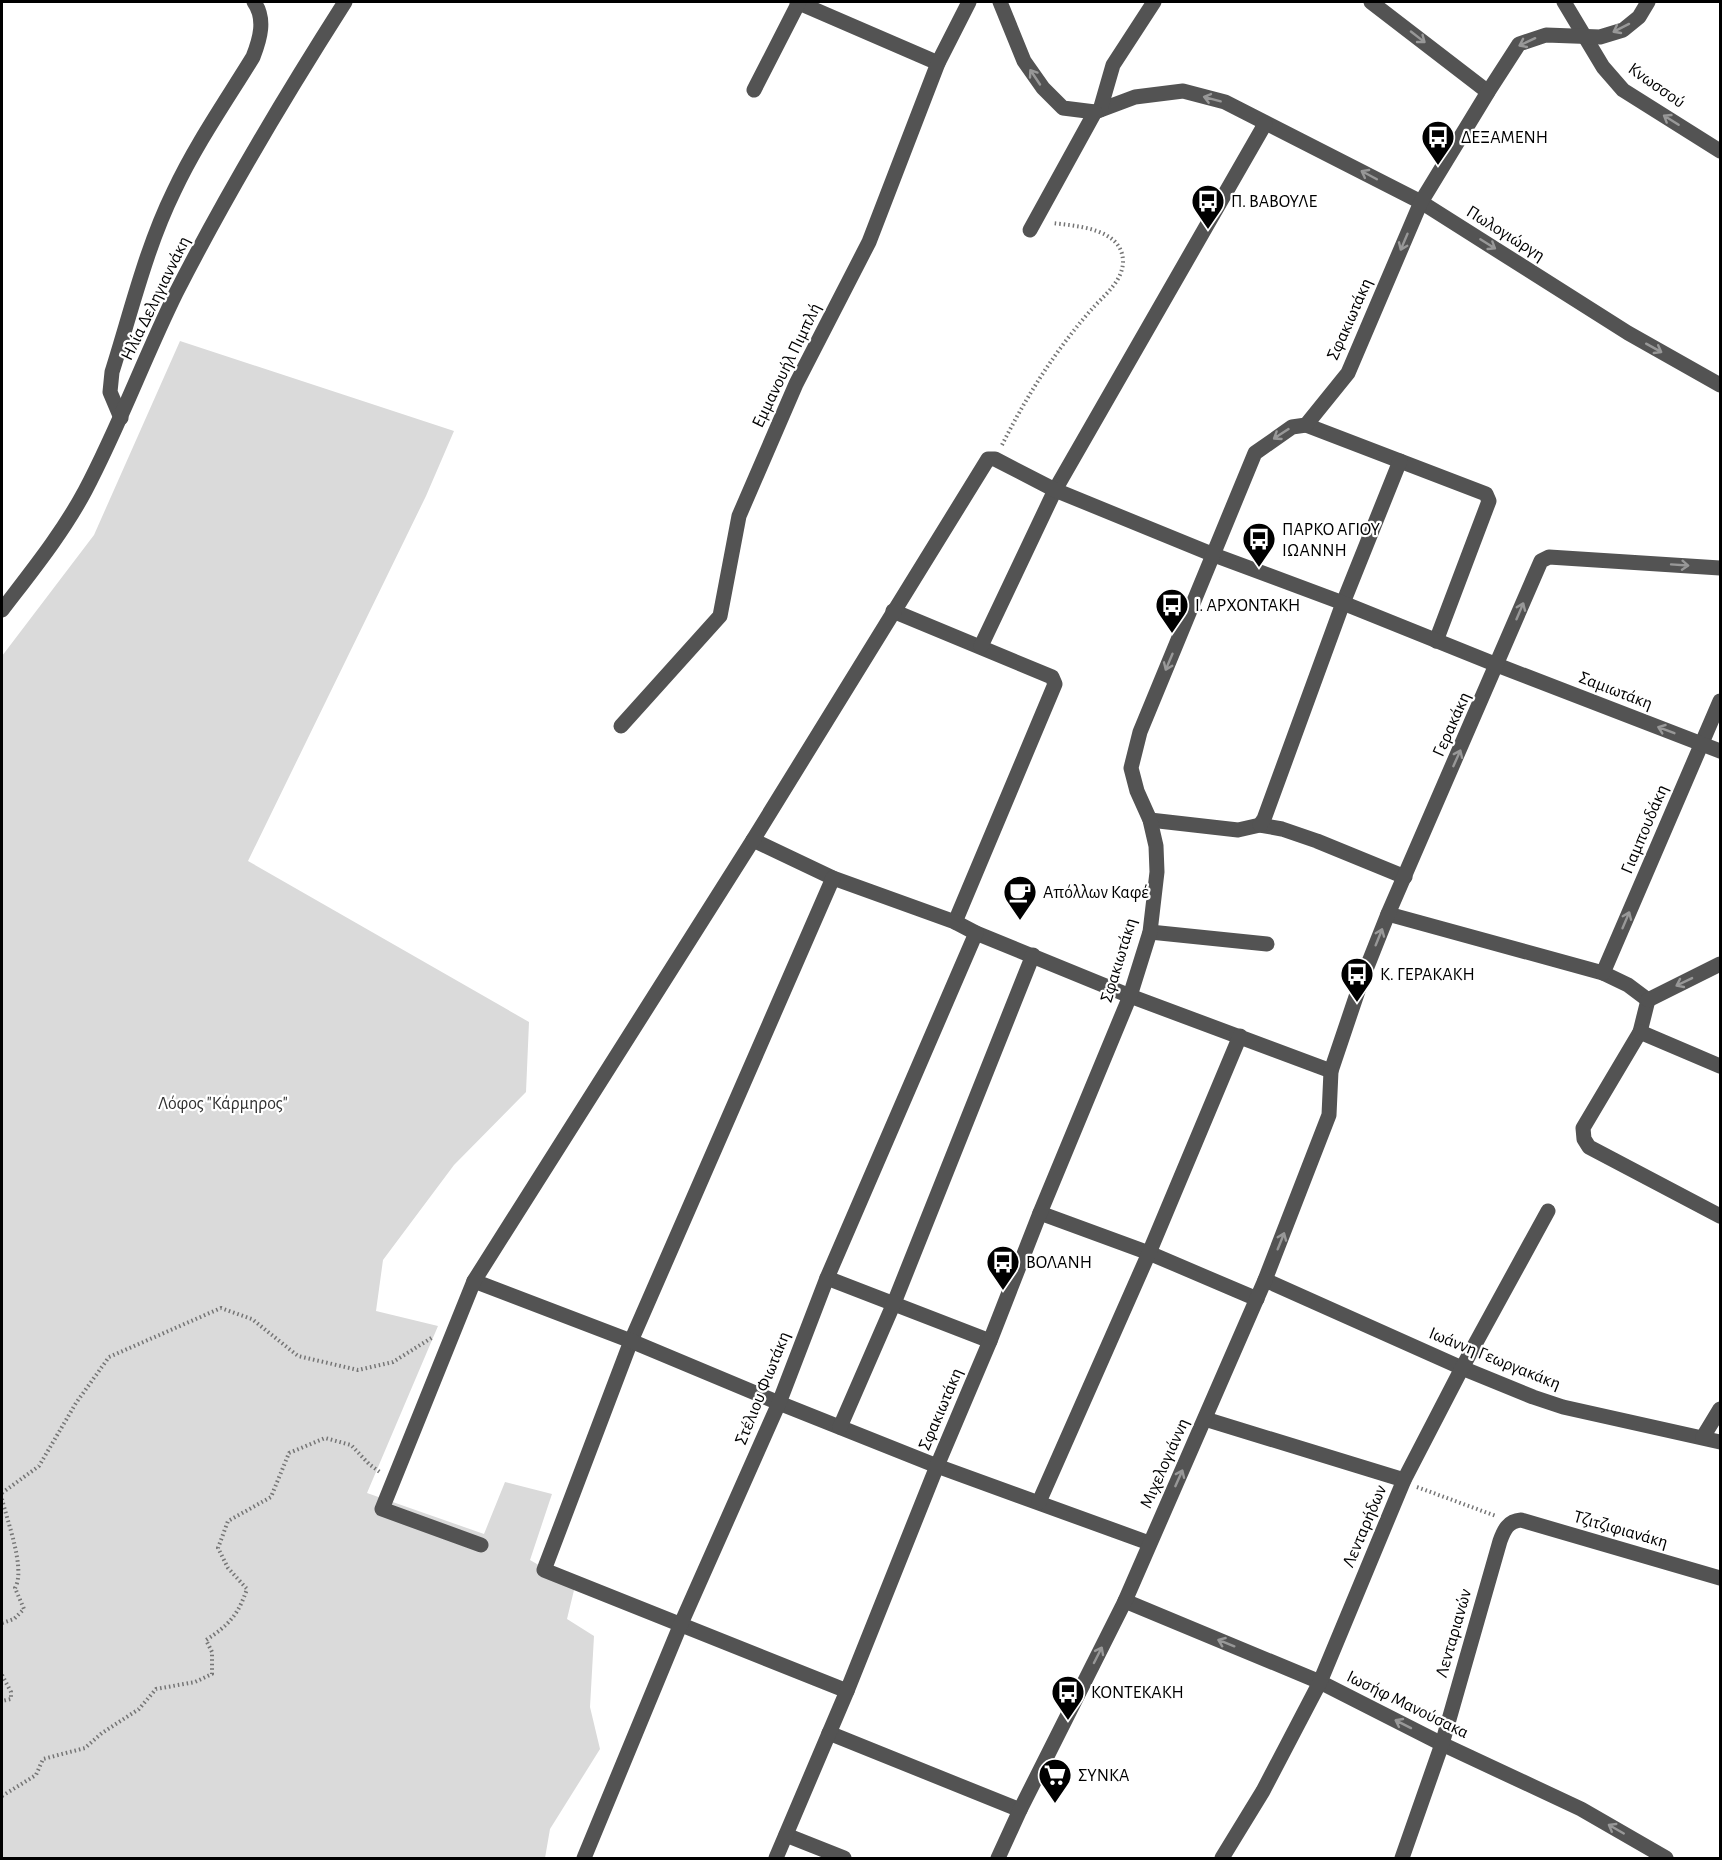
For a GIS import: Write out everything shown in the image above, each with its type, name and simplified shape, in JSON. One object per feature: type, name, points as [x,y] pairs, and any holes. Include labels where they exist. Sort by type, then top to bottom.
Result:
[{"type":"street","points":[[121,418],[111,392],[112,372],[151,248],[173,191],[253,57],[259,42],[261,25],[254,2]]},
{"type":"street","name":"Ηλία Δεληγιαννάκη","points":[[2,610],[47,552],[84,493],[121,418],[176,294],[227,198],[345,2]]},
{"type":"street","points":[[754,90],[798,2],[938,63]]},
{"type":"street","name":"Εµµανουήλ Πιµπλή","points":[[621,726],[720,616],[739,516],[796,384],[869,242],[938,63],[969,2]]},
{"type":"street","points":[[1000,2],[1024,61],[1042,87],[1063,108],[1098,111]]},
{"type":"street","points":[[1033,225],[1098,111],[1113,65],[1154,2]]},
{"type":"street","points":[[1371,2],[1488,92]]},
{"type":"street","name":"Κνωσσού","points":[[1564,2],[1603,67],[1623,90],[1720,151]]},
{"type":"street","name":"Σφακιωτάκη","points":[[776,1858],[830,1733],[1130,996],[1150,932],[1157,872],[1156,846],[1150,820],[1137,791],[1131,768],[1134,752],[1140,732],[1246,472],[1255,453],[1292,427],[1306,425],[1348,373],[1421,202],[1520,44],[1546,35],[1600,37],[1623,30],[1639,17],[1648,2]]},
{"type":"street","name":"Πωλογιώργη","points":[[1098,111],[1135,97],[1183,91],[1225,102],[1421,202],[1628,333],[1720,385]]},
{"type":"street","points":[[981,646],[1054,490],[1265,124]]},
{"type":"street","points":[[1306,425],[1486,494],[1489,498],[1436,641]]},
{"type":"street","points":[[481,1545],[382,1509],[474,1281],[753,840],[986,462],[988,459],[995,459]]},
{"type":"street","name":"Σαμιωτάκη","points":[[995,459],[1054,490],[1214,555],[1343,603],[1720,751]]},
{"type":"street","points":[[1260,825],[1343,603],[1400,461]]},
{"type":"street","name":"Γερακάκη","points":[[1331,1071],[1361,982],[1388,914],[1541,561],[1549,557],[1720,568]]},
{"type":"street","points":[[893,610],[1052,677],[1054,684],[955,922]]},
{"type":"street","name":"Γιαμπουδάκη","points":[[1603,973],[1720,701]]},
{"type":"street","points":[[1150,820],[1238,830],[1260,825],[1282,829],[1405,877]]},
{"type":"street","points":[[753,840],[833,878],[955,922],[976,933],[1130,996],[1331,1071]]},
{"type":"street","points":[[833,878],[631,1341],[544,1570],[847,1691]]},
{"type":"street","points":[[1388,914],[1603,973],[1628,985],[1648,1000]]},
{"type":"street","points":[[1150,932],[1267,944]]},
{"type":"street","name":"Στέλιου Φιωτάκη","points":[[584,1858],[680,1626],[778,1403],[827,1278],[976,933]]},
{"type":"street","points":[[840,1426],[894,1303],[1033,955]]},
{"type":"street","points":[[1720,964],[1648,1000],[1640,1032],[1583,1128],[1584,1139],[1590,1147],[1720,1216]]},
{"type":"street","points":[[1640,1032],[1720,1066]]},
{"type":"street","points":[[1039,1502],[1149,1253],[1240,1036]]},
{"type":"street","name":"Μιχελογιάννη","points":[[998,1858],[1125,1601],[1257,1299],[1329,1115],[1331,1071]]},
{"type":"street","name":"Λενταρήδων","points":[[1222,1858],[1263,1791],[1320,1682],[1404,1480],[1548,1211]]},
{"type":"street","points":[[1040,1213],[1149,1253],[1257,1299]]},
{"type":"street","points":[[827,1278],[990,1341]]},
{"type":"street","name":"Ιωάννη Γεωργακάκη","points":[[1265,1280],[1462,1368],[1533,1397],[1563,1407],[1720,1442]]},
{"type":"street","points":[[474,1281],[631,1341],[778,1403],[937,1466],[1149,1543]]},
{"type":"street","points":[[1703,1437],[1720,1408]]},
{"type":"street","points":[[1205,1419],[1404,1480]]},
{"type":"street","name":"Τζιτζιφιανάκη","points":[[1510,1523],[1521,1520],[1720,1578]]},
{"type":"street","name":"Λενταριανών","points":[[1402,1858],[1442,1744],[1500,1541],[1510,1523]]},
{"type":"street","name":"Ιωσήφ Μανούσακα","points":[[1125,1601],[1320,1682],[1442,1744],[1581,1809],[1666,1858]]},
{"type":"street","points":[[830,1733],[1020,1810]]},
{"type":"street","points":[[786,1834],[844,1858]]},
{"type":"path","points":[[995,459],[1024,401],[1062,346],[1111,290],[1120,275],[1123,261],[1118,245],[1108,236],[1091,229],[1033,225]]},
{"type":"path","points":[[2,1493],[39,1466],[76,1403],[109,1357],[221,1308],[252,1319],[298,1356],[358,1370],[393,1362],[457,1323]]},
{"type":"path","points":[[2,1796],[36,1775],[43,1759],[85,1748],[102,1733],[139,1709],[156,1689],[195,1682],[212,1674],[212,1652],[206,1640],[224,1628],[240,1610],[247,1589],[228,1568],[218,1548],[228,1521],[271,1497],[289,1453],[325,1438],[351,1445],[369,1464],[393,1481]]},
{"type":"path","points":[[1404,1480],[1510,1523]]},
{"type":"path","points":[[2,1499],[15,1549],[19,1581],[15,1588],[24,1609],[14,1619],[2,1623]]},
{"type":"path","points":[[2,1676],[11,1692],[11,1699],[2,1701]]},
{"type":"green space","name":"Λόφος \"Κάρμηρος\"","points":[[180,341],[454,431],[426,496],[248,861],[529,1022],[526,1092],[454,1165],[383,1260],[376,1311],[438,1326],[367,1493],[484,1534],[505,1482],[552,1494],[530,1560],[575,1586],[567,1619],[594,1636],[590,1707],[600,1749],[550,1829],[545,1858],[2,1858],[2,656],[94,535]]},
{"type":"place","name":"ΔΕΞΑΜΕΝΗ","points":[[1438,166]]},
{"type":"place","name":"Π. ΒΑΒΟΥΛΕ","points":[[1208,230]]},
{"type":"place","name":"ΠΑΡΚΟ ΑΓΙΟΥ ΙΩΑΝΝΗ","points":[[1259,568]]},
{"type":"place","name":"Ι. ΑΡΧΟΝΤΑΚΗ","points":[[1172,634]]},
{"type":"place","name":"Απόλλων Καφέ","points":[[1020,921]]},
{"type":"place","name":"Κ. ΓΕΡΑΚΑΚΗ","points":[[1357,1003]]},
{"type":"place","name":"ΒΟΛΑΝΗ","points":[[1003,1291]]},
{"type":"place","name":"ΚΟΝΤΕΚΑΚΗ","points":[[1068,1721]]},
{"type":"place","name":"ΣΥΝΚΑ","points":[[1055,1804]]}]
